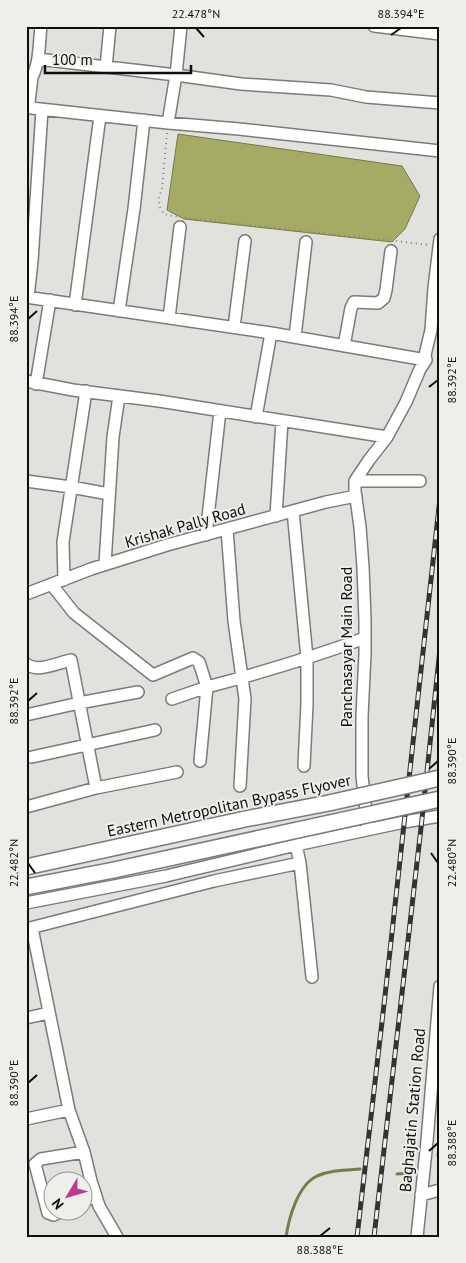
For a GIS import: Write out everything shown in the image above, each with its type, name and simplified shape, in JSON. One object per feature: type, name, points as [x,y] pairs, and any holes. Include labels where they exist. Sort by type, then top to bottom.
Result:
[{"type":"main road","name":"Eastern Metropolitan Bypass Flyover","points":[[26,867],[440,778]]},
{"type":"main road","points":[[26,887],[114,870],[440,799]]},
{"type":"street","points":[[41,26],[38,59],[35,71],[29,78],[29,102],[31,108],[440,151]]},
{"type":"street","points":[[106,67],[110,26]]},
{"type":"street","points":[[168,123],[176,75],[181,26]]},
{"type":"street","points":[[374,26],[440,34]]},
{"type":"street","points":[[38,59],[241,84],[331,90],[440,104]]},
{"type":"street","points":[[42,110],[32,261],[27,297],[234,327],[426,360]]},
{"type":"street","points":[[75,305],[100,116]]},
{"type":"street","points":[[119,310],[134,209],[144,120]]},
{"type":"street","points":[[169,318],[180,227]]},
{"type":"street","points":[[234,327],[245,241]]},
{"type":"street","points":[[295,337],[306,242]]},
{"type":"street","points":[[355,481],[387,437],[426,360],[425,354],[431,330],[439,242]]},
{"type":"street","points":[[344,346],[351,308],[354,302],[378,303],[384,298],[391,251]]},
{"type":"street","points":[[50,300],[31,382],[387,437]]},
{"type":"street","points":[[256,417],[272,333]]},
{"type":"street","points":[[64,580],[63,542],[86,391]]},
{"type":"street","points":[[105,564],[113,436],[119,396]]},
{"type":"street","points":[[206,535],[220,411]]},
{"type":"street","points":[[276,516],[282,421]]},
{"type":"street","points":[[26,481],[109,494]]},
{"type":"street","points":[[355,481],[420,481]]},
{"type":"street","name":"Panchasayar Main Road","points":[[355,481],[364,567],[366,638],[362,716],[362,776],[368,829]]},
{"type":"street","name":"Krishak Pally Road","points":[[26,594],[105,564],[167,545],[326,502],[356,496]]},
{"type":"street","points":[[293,511],[307,658],[304,766]]},
{"type":"street","points":[[227,529],[234,621],[245,699],[240,786]]},
{"type":"street","points":[[52,585],[74,614],[153,674],[193,658],[199,662],[207,688],[200,761]]},
{"type":"street","points":[[172,699],[366,638]]},
{"type":"street","points":[[26,664],[32,668],[41,668],[71,660],[96,788]]},
{"type":"street","points":[[26,715],[138,692]]},
{"type":"street","points":[[32,758],[155,730]]},
{"type":"street","points":[[26,808],[96,788],[177,772]]},
{"type":"street","points":[[26,903],[166,876],[296,844],[440,816]]},
{"type":"street","points":[[296,844],[300,863],[312,977]]},
{"type":"street","points":[[116,1237],[99,1206],[84,1152],[69,1110],[29,929],[214,881],[300,863]]},
{"type":"street","name":"Baghajatin Station Road","points":[[417,1237],[440,986]]},
{"type":"street","points":[[26,1018],[49,1013]]},
{"type":"street","points":[[26,1119],[69,1110]]},
{"type":"street","points":[[42,1190],[35,1164],[41,1158],[84,1152]]},
{"type":"street","points":[[421,1195],[440,1190]]},
{"type":"street","points":[[92,1198],[96,1196]]},
{"type":"path","points":[[168,123],[162,188],[159,198],[159,206],[164,214],[173,217],[439,242]]},
{"type":"shaded area","points":[[178,134],[402,166],[420,196],[405,229],[392,242],[184,219],[167,210]]},
{"type":"waterway","points":[[438,1156],[440,1137]]},
{"type":"waterway","points":[[286,1237],[289,1220],[296,1202],[310,1180],[328,1173],[360,1169]]},
{"type":"waterway","points":[[397,1174],[410,1173]]},
{"type":"railway","points":[[357,1237],[440,498]]},
{"type":"railway","points":[[374,1237],[440,649]]}]
